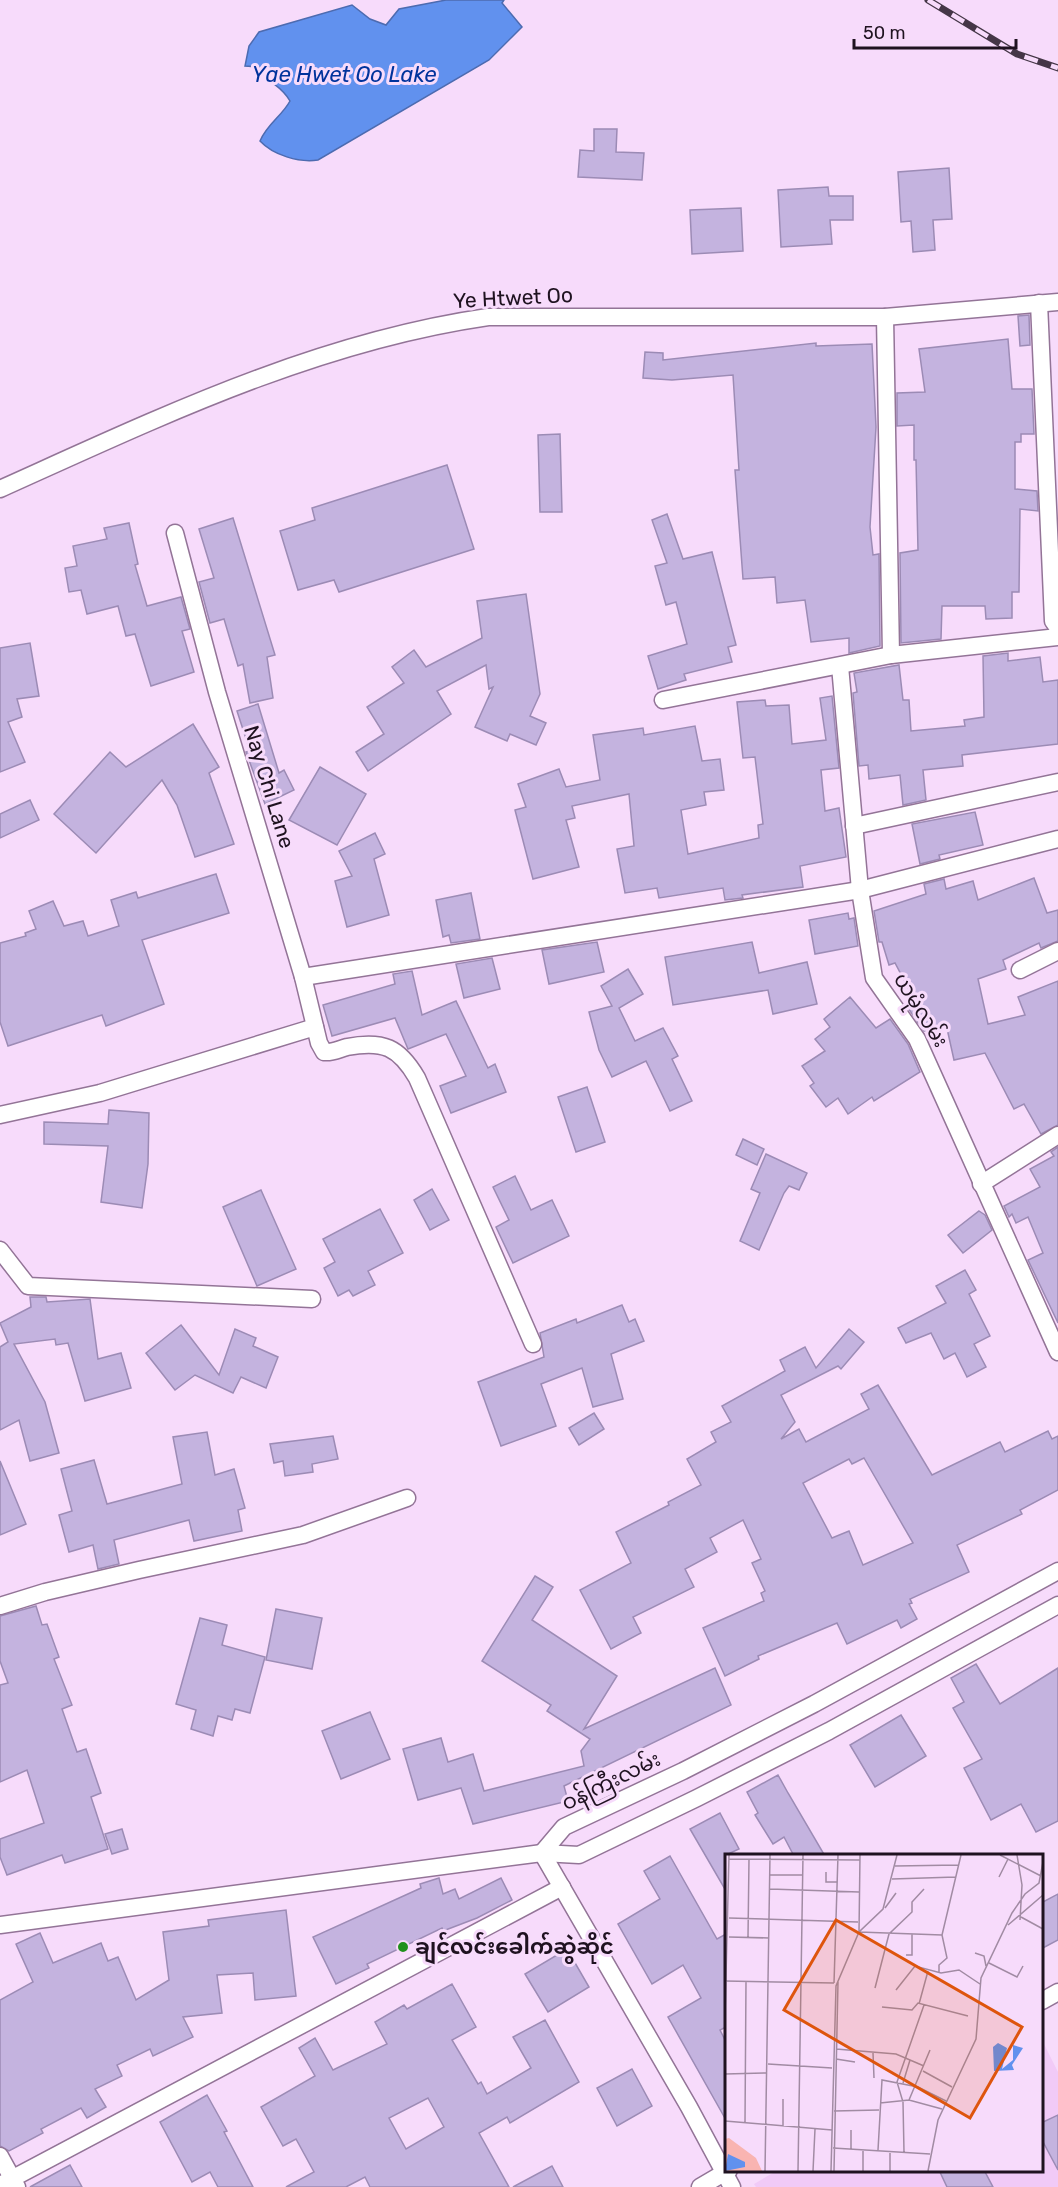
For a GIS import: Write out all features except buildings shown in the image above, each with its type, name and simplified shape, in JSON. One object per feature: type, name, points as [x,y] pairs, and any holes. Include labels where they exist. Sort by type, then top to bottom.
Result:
[{"type":"street","name":"Ye Htwet Oo","points":[[0,489],[168,414],[249,381],[341,348],[430,326],[488,317],[885,317],[1058,302]]},
{"type":"street","points":[[1039,303],[1053,621],[1058,628]]},
{"type":"street","points":[[885,317],[891,655]]},
{"type":"street","name":"Nay Chi Lane","points":[[176,533],[217,692],[324,1052],[368,1045],[389,1047],[405,1058],[417,1078],[533,1344]]},
{"type":"street","points":[[663,700],[891,655],[1058,637]]},
{"type":"street","name":"ယမုံလမ်း","points":[[840,666],[860,890],[874,978],[917,1039],[1058,1352]]},
{"type":"street","points":[[854,826],[1058,782]]},
{"type":"street","points":[[303,977],[860,890],[1058,838]]},
{"type":"street","points":[[1020,970],[1058,951]]},
{"type":"street","points":[[0,1115],[100,1093],[315,1027]]},
{"type":"street","points":[[981,1184],[1058,1135]]},
{"type":"street","points":[[0,1250],[28,1286],[312,1299]]},
{"type":"street","points":[[0,1606],[45,1592],[303,1535],[406,1498]]},
{"type":"street","name":"ဝန်ကြီးလမ်း","points":[[542,1853],[564,1827],[683,1771],[814,1704],[1058,1571]]},
{"type":"street","points":[[0,1925],[542,1853],[579,1854],[697,1798],[829,1731],[1058,1605]]},
{"type":"street","points":[[542,1853],[725,2172]]},
{"type":"street","points":[[0,2156],[10,2183],[562,1887]]},
{"type":"street","points":[[1043,2000],[1058,1992]]},
{"type":"street","points":[[700,2187],[728,2177]]},
{"type":"shaded area","points":[[1043,2042],[1058,2072],[1058,2187],[756,2187],[754,2184],[775,2172],[1043,2172]]},
{"type":"water","name":"Yae Hwet Oo Lake","points":[[446,0],[504,0],[502,3],[522,27],[489,60],[318,160],[287,157],[260,141],[290,101],[259,67],[245,66],[249,46],[259,32],[352,5],[370,19],[386,25],[399,9]]},
{"type":"railway","points":[[928,0],[1017,54],[1058,68]]},
{"type":"place","name":"ချင်လင်းခေါက်ဆွဲဆိုင်","points":[[403,1947]]}]
